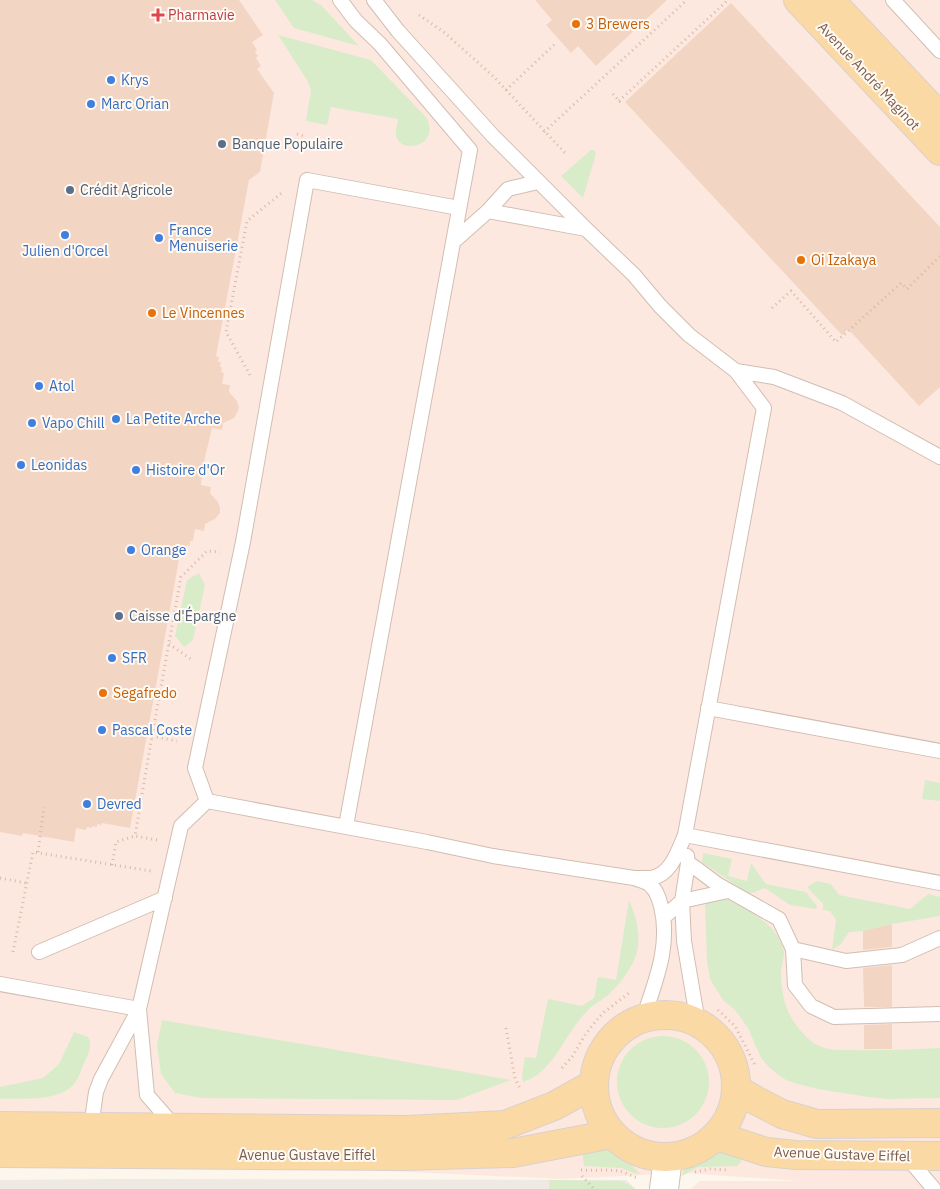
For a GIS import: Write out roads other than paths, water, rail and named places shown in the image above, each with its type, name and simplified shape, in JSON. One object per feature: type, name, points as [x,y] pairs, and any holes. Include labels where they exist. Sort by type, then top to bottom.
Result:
[{"type":"main road","name":"Avenue André Maginot","points":[[798,0],[940,151]]},
{"type":"main road","name":"Avenue André Maginot","points":[[830,0],[940,117]]},
{"type":"main road","points":[[706,1014],[714,1034],[726,1050],[734,1068],[736,1089],[734,1105],[728,1121],[717,1136],[703,1147],[686,1154],[668,1158],[648,1156],[628,1148],[612,1134],[602,1119],[596,1102],[594,1084],[598,1062],[608,1044],[624,1028],[643,1019],[661,1015],[706,1014]]},
{"type":"main road","name":"Avenue Gustave Eiffel","points":[[0,1126],[407,1130],[505,1125],[554,1106],[594,1084]]},
{"type":"main road","points":[[736,1089],[782,1114],[817,1124],[940,1123]]},
{"type":"main road","name":"Avenue Gustave Eiffel","points":[[0,1154],[401,1156],[513,1153],[612,1134]]},
{"type":"main road","name":"Avenue Gustave Eiffel","points":[[717,1136],[766,1152],[796,1155],[940,1156]]},
{"type":"street","points":[[665,1182],[668,1158]]},
{"type":"lane","points":[[339,0],[356,21],[380,44],[470,150],[346,826]]},
{"type":"lane","points":[[207,801],[346,826],[493,856],[634,878],[652,878],[664,873],[672,863],[684,835],[764,408],[736,371],[690,335],[660,306],[634,275],[493,136],[398,31],[374,0]]},
{"type":"lane","points":[[893,0],[940,50]]},
{"type":"lane","points":[[207,801],[196,768],[244,542],[307,180],[459,208]]},
{"type":"lane","points":[[453,242],[488,211],[508,189],[538,182]]},
{"type":"lane","points":[[488,211],[586,229]]},
{"type":"lane","points":[[736,371],[774,378],[842,403],[940,457]]},
{"type":"lane","points":[[708,708],[940,751]]},
{"type":"lane","points":[[105,1154],[92,1127],[96,1092],[139,1008],[181,826],[207,801]]},
{"type":"lane","points":[[684,835],[688,863],[682,902],[684,941],[706,1014]]},
{"type":"lane","points":[[684,835],[940,883]]},
{"type":"lane","points":[[688,863],[717,884],[779,919],[793,949],[795,985],[811,1006],[834,1017],[940,1014]]},
{"type":"lane","points":[[634,878],[650,884],[656,891],[664,917],[665,934],[660,968],[643,1019]]},
{"type":"lane","points":[[664,917],[682,902],[728,890]]},
{"type":"lane","points":[[39,952],[165,898]]},
{"type":"lane","points":[[793,949],[846,961],[902,955],[940,938]]},
{"type":"lane","points":[[0,984],[139,1008]]},
{"type":"lane","points":[[139,1008],[147,1094],[175,1128]]},
{"type":"lane","points":[[906,1156],[934,1189]]},
{"type":"place","name":"Pharmavie","points":[[158,15]]},
{"type":"place","name":"3 Brewers","points":[[576,24]]},
{"type":"place","name":"Krys","points":[[111,80]]},
{"type":"place","name":"Marc Orian","points":[[91,104]]},
{"type":"place","name":"Banque Populaire","points":[[222,144]]},
{"type":"place","name":"Crédit Agricole","points":[[70,190]]},
{"type":"place","name":"Julien d'Orcel","points":[[65,235]]},
{"type":"place","name":"France Menuiserie","points":[[159,238]]},
{"type":"place","name":"Oi Izakaya","points":[[801,260]]},
{"type":"place","name":"Le Vincennes","points":[[152,313]]},
{"type":"place","name":"Atol","points":[[39,386]]},
{"type":"place","name":"La Petite Arche","points":[[116,419]]},
{"type":"place","name":"Vapo Chill","points":[[32,423]]},
{"type":"place","name":"Leonidas","points":[[21,465]]},
{"type":"place","name":"Histoire d'Or","points":[[136,470]]},
{"type":"place","name":"Orange","points":[[131,550]]},
{"type":"place","name":"Caisse d'Épargne","points":[[119,616]]},
{"type":"place","name":"SFR","points":[[112,658]]},
{"type":"place","name":"Segafredo","points":[[103,693]]},
{"type":"place","name":"Pascal Coste","points":[[102,730]]},
{"type":"place","name":"Devred","points":[[87,804]]}]
